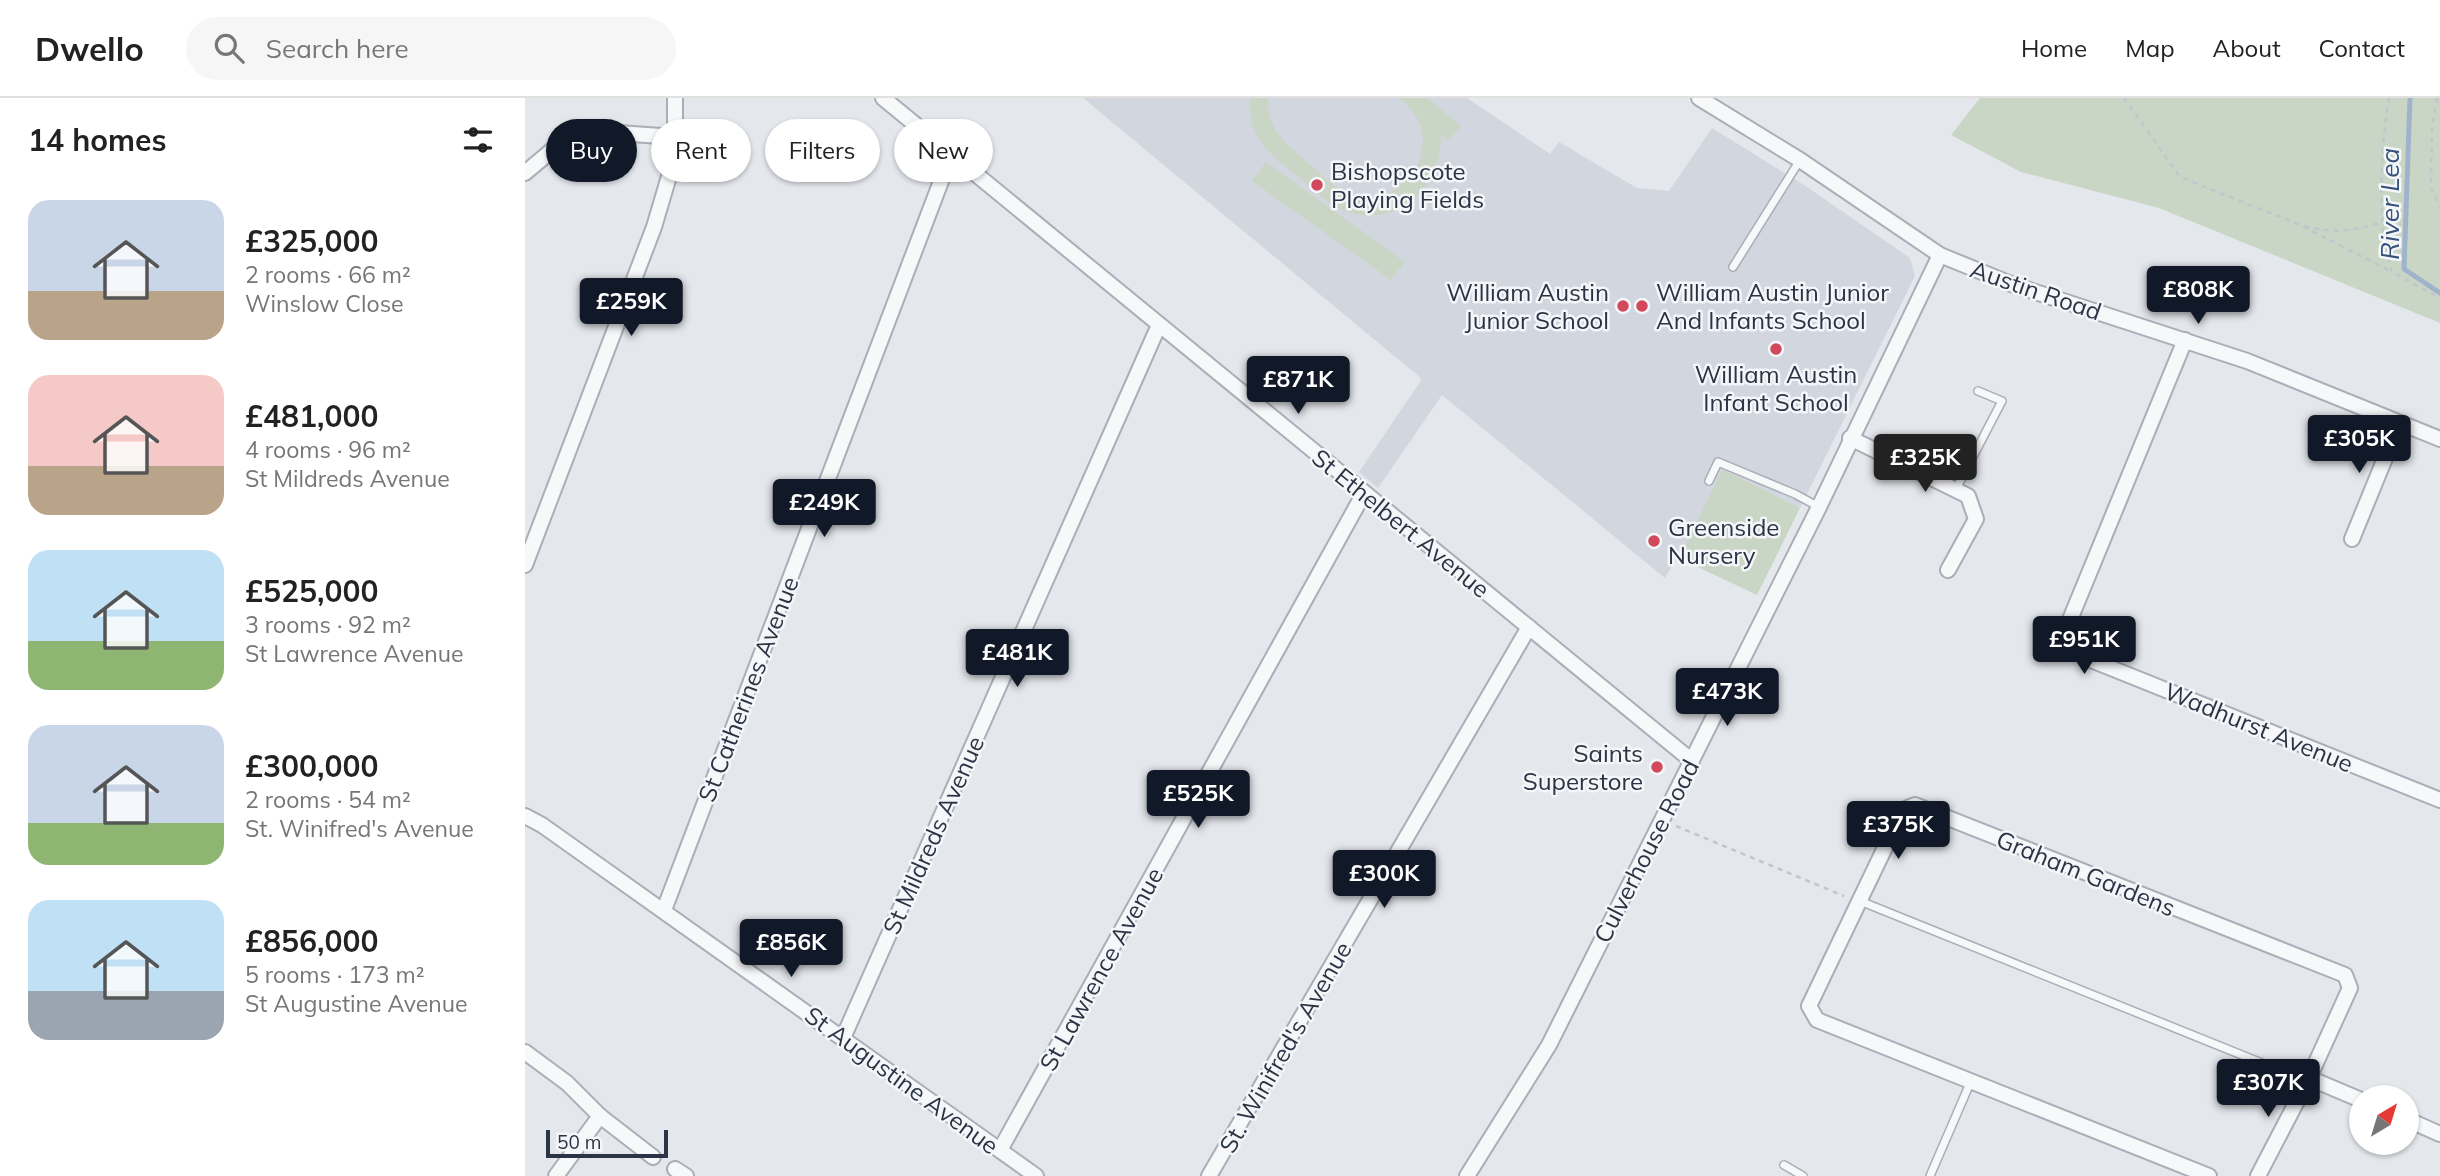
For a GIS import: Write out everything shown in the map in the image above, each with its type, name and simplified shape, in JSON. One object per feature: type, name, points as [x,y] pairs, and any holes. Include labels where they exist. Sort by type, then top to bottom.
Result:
[{"type":"street","points":[[675,98],[675,119]]},
{"type":"street","name":"St Ethelbert Avenue","points":[[883,98],[908,119]]},
{"type":"street","name":"Austin Road","points":[[1699,98],[1800,160],[1940,255],[2011,284],[2247,361],[2440,439]]},
{"type":"street","points":[[525,173],[576,130],[651,135]]},
{"type":"street","points":[[525,565],[655,227],[668,182]]},
{"type":"street","name":"St Catherines Avenue","points":[[664,910],[941,182]]},
{"type":"street","name":"St Ethelbert Avenue","points":[[984,182],[1692,761]]},
{"type":"street","name":"Culverhouse Road","points":[[1467,1176],[1549,1045],[1819,507],[1940,255]]},
{"type":"street","name":"St Mildreds Avenue","points":[[843,1038],[1159,325]]},
{"type":"street","name":"Wadhurst Avenue","points":[[2185,340],[2069,622],[2086,658],[2440,800]]},
{"type":"street","points":[[2352,539],[2399,424]]},
{"type":"street","points":[[1850,438],[1968,496],[1976,519],[1948,570]]},
{"type":"street","name":"St Lawrence Avenue","points":[[1000,1150],[1364,493]]},
{"type":"street","name":"St. Winifred's Avenue","points":[[1209,1176],[1529,627]]},
{"type":"street","name":"Graham Gardens","points":[[2209,1176],[1817,1020],[1809,1006],[1903,810],[1915,805],[2345,975],[2350,988],[2309,1078],[2257,1176]]},
{"type":"street","name":"St Augustine Avenue","points":[[525,816],[664,910],[1036,1176]]},
{"type":"street","points":[[525,1052],[653,1157]]},
{"type":"street","points":[[2309,1078],[2349,1095]]},
{"type":"street","points":[[556,1176],[600,1116]]},
{"type":"street","points":[[2419,1124],[2440,1133]]},
{"type":"lane","points":[[1733,267],[1800,160]]},
{"type":"lane","points":[[1956,489],[2002,401],[1978,390]]},
{"type":"lane","points":[[1709,481],[1718,462],[1795,494],[1819,507]]},
{"type":"lane","points":[[1860,901],[2289,1074],[2309,1078]]},
{"type":"lane","points":[[1930,1176],[1971,1081]]},
{"type":"lane","points":[[1784,1165],[1803,1176]]},
{"type":"path","points":[[2124,98],[2180,177],[2298,224],[2440,298]]},
{"type":"path","points":[[2389,98],[2384,128],[2383,222],[2385,250],[2392,272]]},
{"type":"path","points":[[2437,98],[2432,128],[2431,188],[2440,207]]},
{"type":"path","points":[[2298,224],[2328,232],[2352,231],[2383,222]]},
{"type":"path","points":[[1663,820],[1860,901]]},
{"type":"shaded area","name":"William Austin Junior And Infants School","points":[[1083,98],[1467,98],[1550,154],[1559,142],[1637,188],[1669,191],[1712,128],[1804,185],[1910,258],[1915,276],[1800,508],[1722,469],[1679,558],[1665,578],[1442,395],[1378,488],[1359,472],[1422,379]]},
{"type":"green space","points":[[1250,98],[1268,98],[1272,124],[1281,138],[1326,179],[1341,190],[1356,196],[1386,194],[1399,187],[1417,165],[1422,152],[1423,137],[1419,122],[1399,98],[1428,98],[1461,126],[1449,140],[1441,134],[1439,154],[1433,172],[1412,201],[1379,215],[1360,215],[1331,204],[1274,157],[1253,126]]},
{"type":"green space","points":[[1980,98],[2440,98],[2440,323],[2159,208],[2021,172],[1951,135]]},
{"type":"green space","points":[[1266,162],[1405,262],[1391,280],[1252,181]]},
{"type":"green space","points":[[1722,469],[1800,508],[1757,595],[1679,558]]},
{"type":"waterway","name":"River Lea","points":[[2410,98],[2404,269],[2440,293]]},
{"type":"place","name":"Bishopscote Playing Fields","points":[[1317,185]]},
{"type":"place","name":"William Austin Junior School","points":[[1623,306]]},
{"type":"place","name":"William Austin Junior And Infants School","points":[[1642,306]]},
{"type":"place","name":"William Austin Infant School","points":[[1776,349]]},
{"type":"place","name":"Greenside Nursery","points":[[1654,541]]},
{"type":"place","name":"Saints Superstore","points":[[1657,767]]}]
